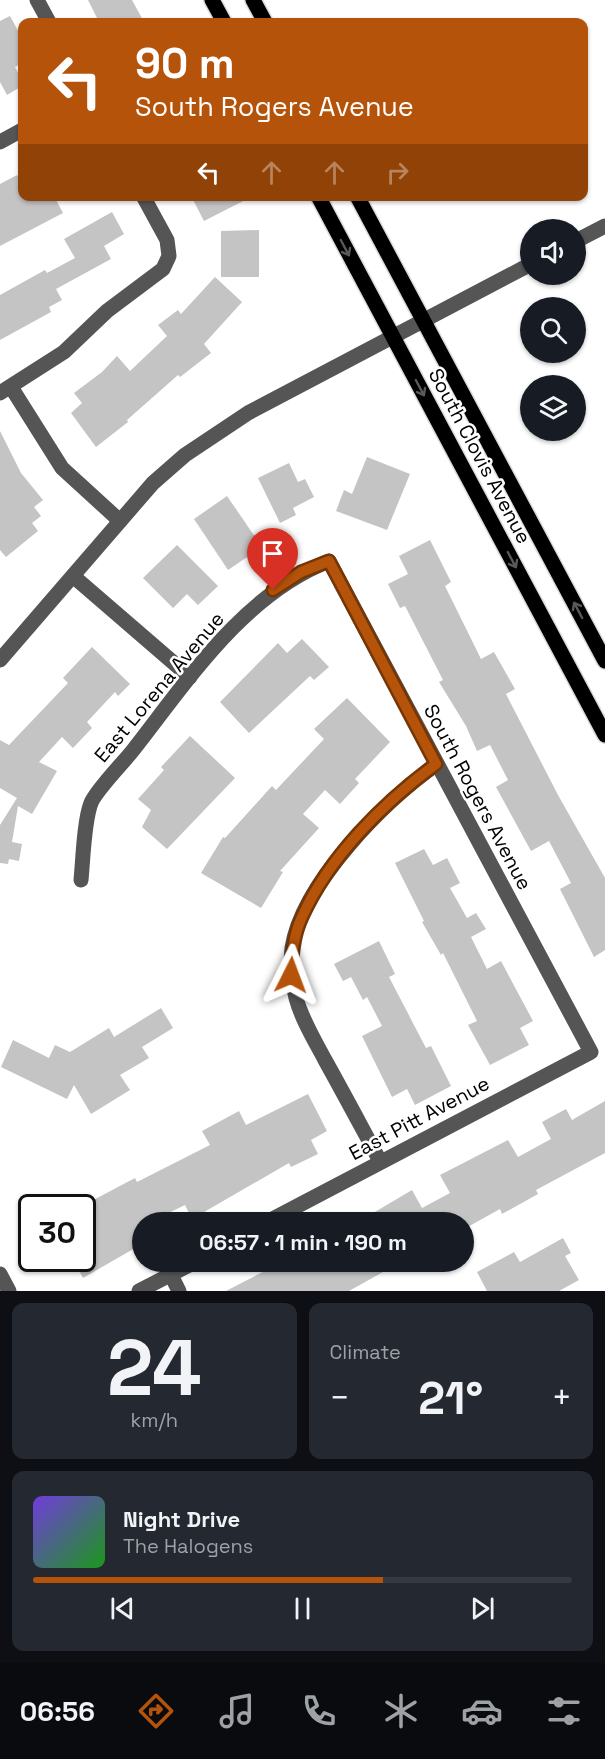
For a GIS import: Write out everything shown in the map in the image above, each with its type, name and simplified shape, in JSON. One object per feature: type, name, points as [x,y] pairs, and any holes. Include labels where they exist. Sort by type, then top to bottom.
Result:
[{"type":"main road","points":[[212,0],[222,18]]},
{"type":"main road","points":[[253,0],[263,18]]},
{"type":"main road","name":"South Clovis Avenue","points":[[321,201],[605,735]]},
{"type":"main road","name":"South Clovis Avenue","points":[[360,201],[605,662]]},
{"type":"main road","points":[[577,682],[605,713]]},
{"type":"street","points":[[37,0],[47,18]]},
{"type":"street","points":[[0,142],[18,132]]},
{"type":"street","points":[[120,521],[62,468],[6,390],[64,351],[107,311],[163,268],[169,256],[167,240],[146,201]]},
{"type":"street","points":[[586,236],[605,226]]},
{"type":"street","points":[[0,660],[153,483],[217,432],[520,270]]},
{"type":"street","name":"East Lorena Avenue","points":[[81,880],[91,803],[190,677],[235,627],[273,590],[301,572],[329,561]]},
{"type":"street","name":"South Rogers Avenue","points":[[329,561],[591,1052]]},
{"type":"street","points":[[73,576],[190,677]]},
{"type":"street","points":[[380,1161],[306,1025],[291,975],[292,948],[301,918],[326,876],[369,823],[416,779],[436,764]]},
{"type":"street","name":"East Pitt Avenue","points":[[286,1212],[591,1052]]},
{"type":"street","points":[[139,1291],[177,1272]]},
{"type":"street","points":[[0,1274],[9,1291]]},
{"type":"street","points":[[171,1275],[179,1291]]},
{"type":"building","points":[[88,0],[132,0],[142,18],[97,18]]},
{"type":"building","points":[[10,16],[18,31],[18,65],[15,67],[18,73],[18,88],[7,95],[0,82],[0,21]]},
{"type":"building","points":[[17,175],[18,201],[57,201],[63,213],[0,246],[0,184]]},
{"type":"building","points":[[194,201],[243,201],[204,221]]},
{"type":"building","points":[[112,212],[124,234],[104,246],[111,259],[56,289],[62,300],[49,307],[51,312],[0,340],[0,295],[45,270],[47,273],[75,258],[64,239]]},
{"type":"building","points":[[259,230],[259,277],[221,277],[221,231]]},
{"type":"building","points":[[215,277],[242,302],[204,344],[211,353],[180,377],[178,375],[127,420],[128,422],[96,447],[71,413],[82,403],[74,393],[102,372],[117,356],[130,371],[167,336],[158,325],[178,310],[181,314]]},
{"type":"building","points":[[0,431],[21,473],[43,500],[34,507],[41,516],[32,523],[38,531],[6,557],[0,550]]},
{"type":"building","points":[[367,457],[410,474],[387,530],[336,511],[344,490],[352,494]]},
{"type":"building","points":[[289,463],[298,482],[305,479],[314,497],[293,508],[296,515],[280,523],[258,478]]},
{"type":"building","points":[[227,496],[262,547],[228,570],[194,519]]},
{"type":"building","points":[[430,540],[451,582],[445,586],[481,659],[494,652],[515,689],[506,694],[558,795],[605,878],[605,950],[594,957],[560,889],[571,883],[549,841],[531,851],[496,787],[508,780],[490,745],[477,751],[466,726],[439,682],[443,680],[405,606],[400,608],[388,584],[408,574],[399,556]]},
{"type":"building","points":[[177,545],[218,586],[198,605],[187,594],[173,608],[143,578]]},
{"type":"building","points":[[302,639],[329,667],[314,680],[310,676],[249,733],[220,702],[278,643],[287,653]]},
{"type":"building","points":[[92,647],[130,684],[118,696],[115,692],[87,722],[92,728],[73,748],[62,737],[39,762],[57,771],[32,814],[18,806],[12,842],[22,844],[19,861],[9,859],[8,864],[0,863],[0,825],[17,798],[0,788],[0,740],[9,745],[68,683],[63,678]]},
{"type":"building","points":[[347,698],[390,742],[355,779],[359,783],[340,804],[325,790],[303,814],[319,828],[280,871],[283,872],[261,908],[201,873],[223,837],[225,838],[272,786],[276,790],[324,739],[314,729]]},
{"type":"building","points":[[190,736],[235,778],[167,849],[142,827],[151,810],[138,799],[164,770],[161,767]]},
{"type":"building","points":[[424,849],[433,865],[447,858],[460,883],[450,888],[467,918],[476,913],[486,929],[471,937],[487,969],[501,961],[533,1021],[520,1028],[529,1045],[490,1065],[468,1025],[477,1021],[443,953],[441,955],[422,922],[424,921],[395,863]]},
{"type":"building","points":[[379,941],[395,974],[389,977],[426,1048],[431,1046],[451,1086],[415,1105],[407,1089],[392,1097],[362,1036],[382,1026],[367,997],[363,1000],[351,977],[343,981],[334,964]]},
{"type":"building","points":[[161,1008],[173,1028],[142,1047],[149,1058],[120,1075],[130,1090],[91,1114],[74,1085],[67,1099],[1,1067],[13,1040],[49,1058],[55,1045],[70,1052],[109,1028],[114,1037]]},
{"type":"building","points":[[308,1094],[327,1131],[311,1140],[318,1154],[291,1167],[289,1163],[204,1212],[188,1212],[185,1205],[171,1212],[132,1212],[132,1250],[96,1271],[96,1199],[135,1178],[137,1182],[210,1145],[202,1131],[239,1111],[246,1125]]},
{"type":"building","points":[[605,1101],[605,1153],[536,1190],[538,1194],[502,1214],[500,1209],[474,1223],[474,1212],[375,1212],[412,1190],[422,1208],[450,1193],[440,1175],[508,1140],[518,1157],[551,1139],[542,1122],[566,1109],[572,1120]]},
{"type":"building","points":[[563,1238],[571,1253],[565,1256],[579,1280],[559,1291],[487,1291],[477,1272],[514,1252],[520,1262]]},
{"type":"building","points":[[80,1272],[93,1272],[83,1278]]},
{"type":"building","points":[[262,1272],[383,1272],[349,1291],[226,1291]]},
{"type":"route","points":[[273,590],[301,572],[329,561],[436,764],[416,779],[369,823],[326,876],[301,918],[292,948],[291,975]]}]
